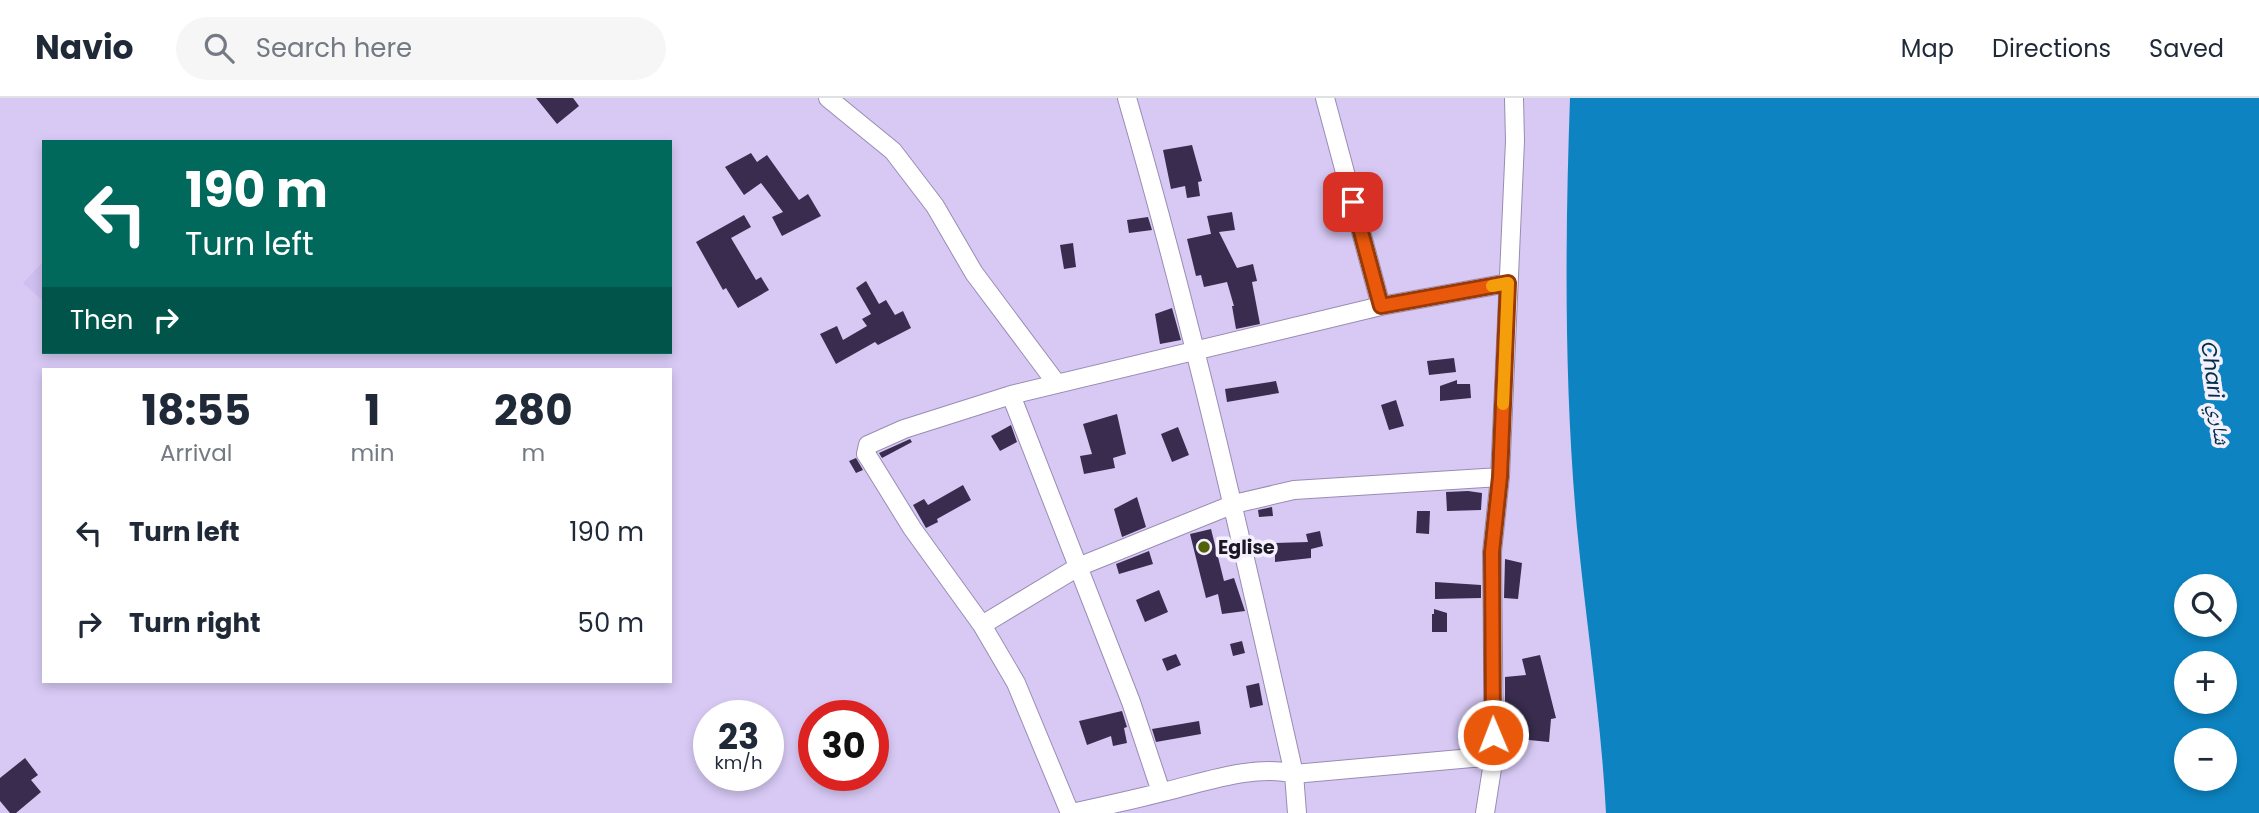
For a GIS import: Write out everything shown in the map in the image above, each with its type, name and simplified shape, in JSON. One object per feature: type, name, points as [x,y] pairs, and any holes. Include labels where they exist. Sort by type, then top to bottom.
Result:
[{"type":"street","points":[[828,98],[893,151],[935,206],[974,273],[1057,384]]},
{"type":"street","points":[[1127,98],[1160,209],[1234,504],[1294,774],[1297,813]]},
{"type":"street","points":[[1325,98],[1381,306]]},
{"type":"street","points":[[1485,813],[1494,756],[1492,552],[1500,477],[1515,141],[1514,98]]},
{"type":"street","points":[[1494,756],[1294,774],[1284,771],[1231,775],[1071,813],[1016,682],[982,625],[912,528],[866,454],[866,449],[868,445],[896,432],[1011,395],[1381,306],[1508,283]]},
{"type":"street","points":[[1011,395],[1131,702],[1161,792]]},
{"type":"street","points":[[982,625],[1078,567],[1234,504],[1294,490],[1500,477]]},
{"type":"shaded area","points":[[42,263],[42,300],[23,283]]},
{"type":"water","name":"Chari شاري","points":[[1570,98],[2259,98],[2259,813],[1606,813],[1573,474],[1567,259]]},
{"type":"building","points":[[536,98],[573,98],[579,106],[557,124]]},
{"type":"building","points":[[1192,145],[1202,181],[1198,182],[1200,196],[1187,198],[1185,186],[1171,189],[1163,150]]},
{"type":"building","points":[[751,153],[757,162],[767,155],[799,200],[808,194],[821,216],[782,236],[772,217],[783,212],[761,183],[744,195],[725,167]]},
{"type":"building","points":[[1232,212],[1235,230],[1219,232],[1237,268],[1253,264],[1257,281],[1252,282],[1260,324],[1236,329],[1234,306],[1227,282],[1204,287],[1201,275],[1196,276],[1187,239],[1211,234],[1207,216]]},
{"type":"building","points":[[744,215],[751,227],[731,238],[756,280],[761,277],[769,290],[738,308],[726,288],[723,290],[696,242]]},
{"type":"building","points":[[1148,217],[1152,230],[1129,233],[1127,220]]},
{"type":"building","points":[[1073,243],[1076,267],[1064,269],[1060,245]]},
{"type":"building","points":[[866,281],[879,304],[886,300],[895,315],[903,311],[911,328],[878,345],[875,342],[836,364],[820,334],[837,326],[843,340],[867,326],[862,319],[871,314],[856,288]]},
{"type":"building","points":[[1172,308],[1181,340],[1160,344],[1155,314]]},
{"type":"building","points":[[1454,358],[1456,372],[1429,375],[1427,361]]},
{"type":"building","points":[[1457,380],[1457,384],[1470,384],[1471,398],[1440,401],[1440,386]]},
{"type":"building","points":[[1276,381],[1279,393],[1227,402],[1225,389]]},
{"type":"building","points":[[1396,400],[1404,426],[1389,430],[1381,405]]},
{"type":"building","points":[[1117,414],[1126,454],[1113,458],[1115,468],[1084,474],[1080,456],[1092,454],[1083,424]]},
{"type":"building","points":[[1011,425],[1017,442],[1000,451],[991,436]]},
{"type":"building","points":[[1178,427],[1189,455],[1172,462],[1161,434]]},
{"type":"building","points":[[910,439],[912,442],[882,458],[879,453]]},
{"type":"building","points":[[856,458],[863,470],[856,473],[849,461]]},
{"type":"building","points":[[963,485],[971,500],[926,528],[913,505],[924,499],[928,505]]},
{"type":"building","points":[[1446,492],[1482,493],[1481,510],[1447,511]]},
{"type":"building","points":[[1137,497],[1146,527],[1122,537],[1114,509]]},
{"type":"building","points":[[1272,507],[1273,516],[1259,517],[1258,510]]},
{"type":"building","points":[[1417,511],[1430,511],[1429,534],[1416,533]]},
{"type":"building","points":[[1211,529],[1224,581],[1234,578],[1245,611],[1222,614],[1218,594],[1206,598],[1190,534]]},
{"type":"building","points":[[1320,531],[1323,546],[1311,549],[1311,558],[1275,562],[1275,543],[1308,542],[1306,534]]},
{"type":"building","points":[[1149,551],[1153,564],[1119,574],[1116,564]]},
{"type":"building","points":[[1505,559],[1522,563],[1518,599],[1504,598]]},
{"type":"building","points":[[1435,582],[1481,585],[1481,598],[1435,599]]},
{"type":"building","points":[[1159,590],[1168,612],[1145,622],[1136,600]]},
{"type":"building","points":[[1434,609],[1447,613],[1447,632],[1432,632]]},
{"type":"building","points":[[1242,641],[1245,653],[1233,656],[1230,644]]},
{"type":"building","points":[[1176,654],[1181,665],[1167,671],[1162,659]]},
{"type":"building","points":[[1540,655],[1556,718],[1551,719],[1549,742],[1519,739],[1519,745],[1505,745],[1505,677],[1526,675],[1522,659]]},
{"type":"building","points":[[1259,683],[1263,705],[1250,708],[1246,686]]},
{"type":"building","points":[[1122,711],[1127,727],[1124,728],[1127,743],[1113,746],[1111,736],[1087,745],[1079,721]]},
{"type":"building","points":[[1199,721],[1201,734],[1156,742],[1152,729]]},
{"type":"building","points":[[25,758],[38,775],[31,780],[41,792],[16,813],[10,813],[0,801],[0,778]]},
{"type":"slow traffic","points":[[1492,286],[1508,283],[1503,404]]},
{"type":"place","name":"Eglise","points":[[1204,547]]},
{"type":"route","points":[[1353,202],[1381,306],[1508,283],[1500,477],[1492,552],[1493,735]]}]
